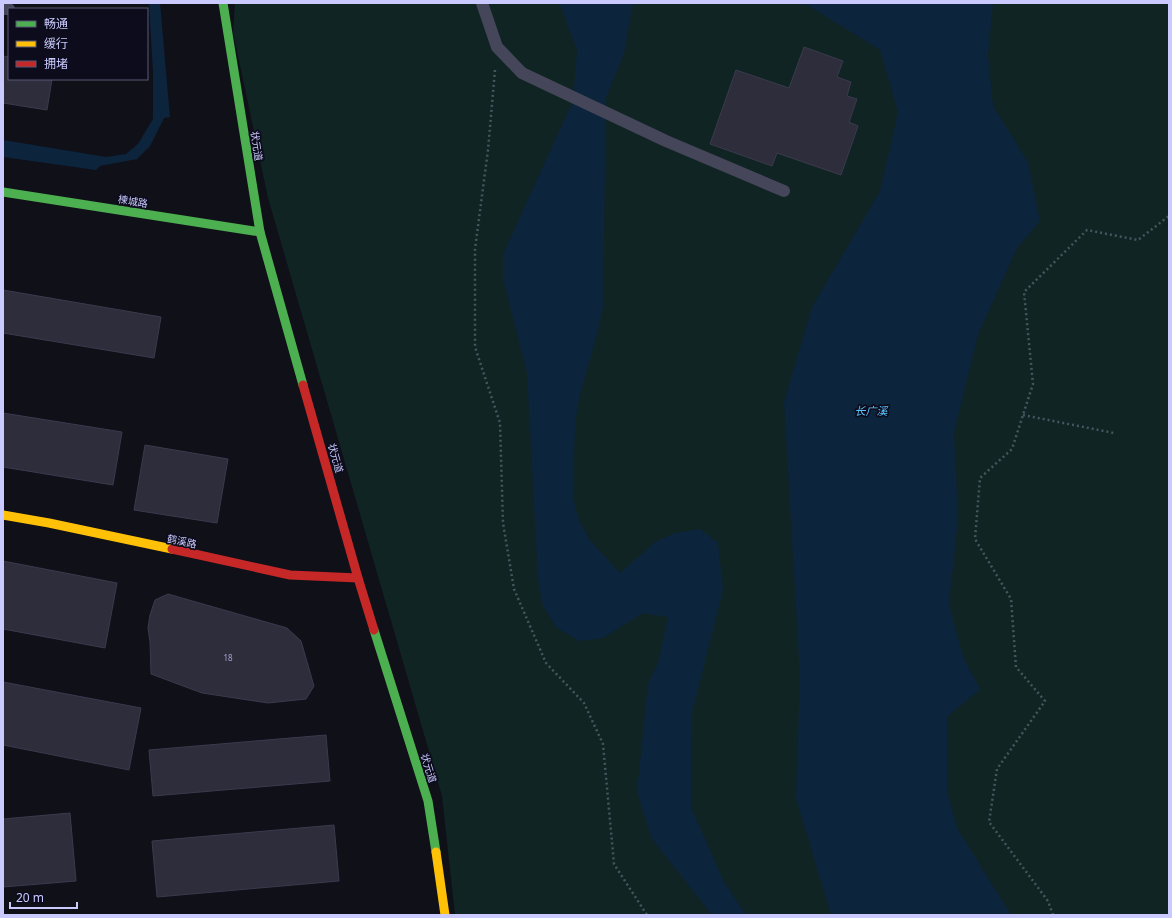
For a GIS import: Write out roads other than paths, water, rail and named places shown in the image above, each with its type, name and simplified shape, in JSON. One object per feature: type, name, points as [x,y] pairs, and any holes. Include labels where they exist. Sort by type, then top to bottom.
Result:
[{"type":"street","name":"状元道","points":[[223,3],[260,232],[358,578],[428,801],[445,915]]},
{"type":"street","name":"楝城路","points":[[3,192],[260,232]]},
{"type":"street","name":"鹤溪路","points":[[3,514],[290,575],[358,578]]},
{"type":"lane","points":[[482,3],[496,47],[522,73],[666,141],[784,191]]},
{"type":"water","points":[[149,3],[160,3],[170,117],[164,118],[150,146],[137,159],[100,166],[96,170],[3,157],[3,140],[106,157],[126,154],[138,144],[153,119],[153,72]]},
{"type":"water","points":[[557,3],[633,3],[624,53],[606,98],[603,307],[579,399],[575,424],[573,496],[578,518],[589,539],[620,573],[655,542],[675,533],[700,529],[718,543],[723,590],[692,713],[691,807],[723,880],[746,915],[712,915],[652,839],[637,792],[648,684],[658,663],[668,617],[643,613],[603,638],[579,641],[556,627],[543,606],[538,580],[527,373],[503,278],[503,254],[573,101],[577,50],[561,7]]},
{"type":"water","name":"长广溪","points":[[804,3],[993,3],[988,55],[993,106],[1028,162],[1040,221],[1017,248],[978,335],[954,432],[958,518],[949,604],[963,657],[980,689],[947,717],[947,790],[957,828],[1011,915],[831,915],[796,798],[800,676],[784,402],[812,307],[880,191],[898,112],[880,50]]}]
